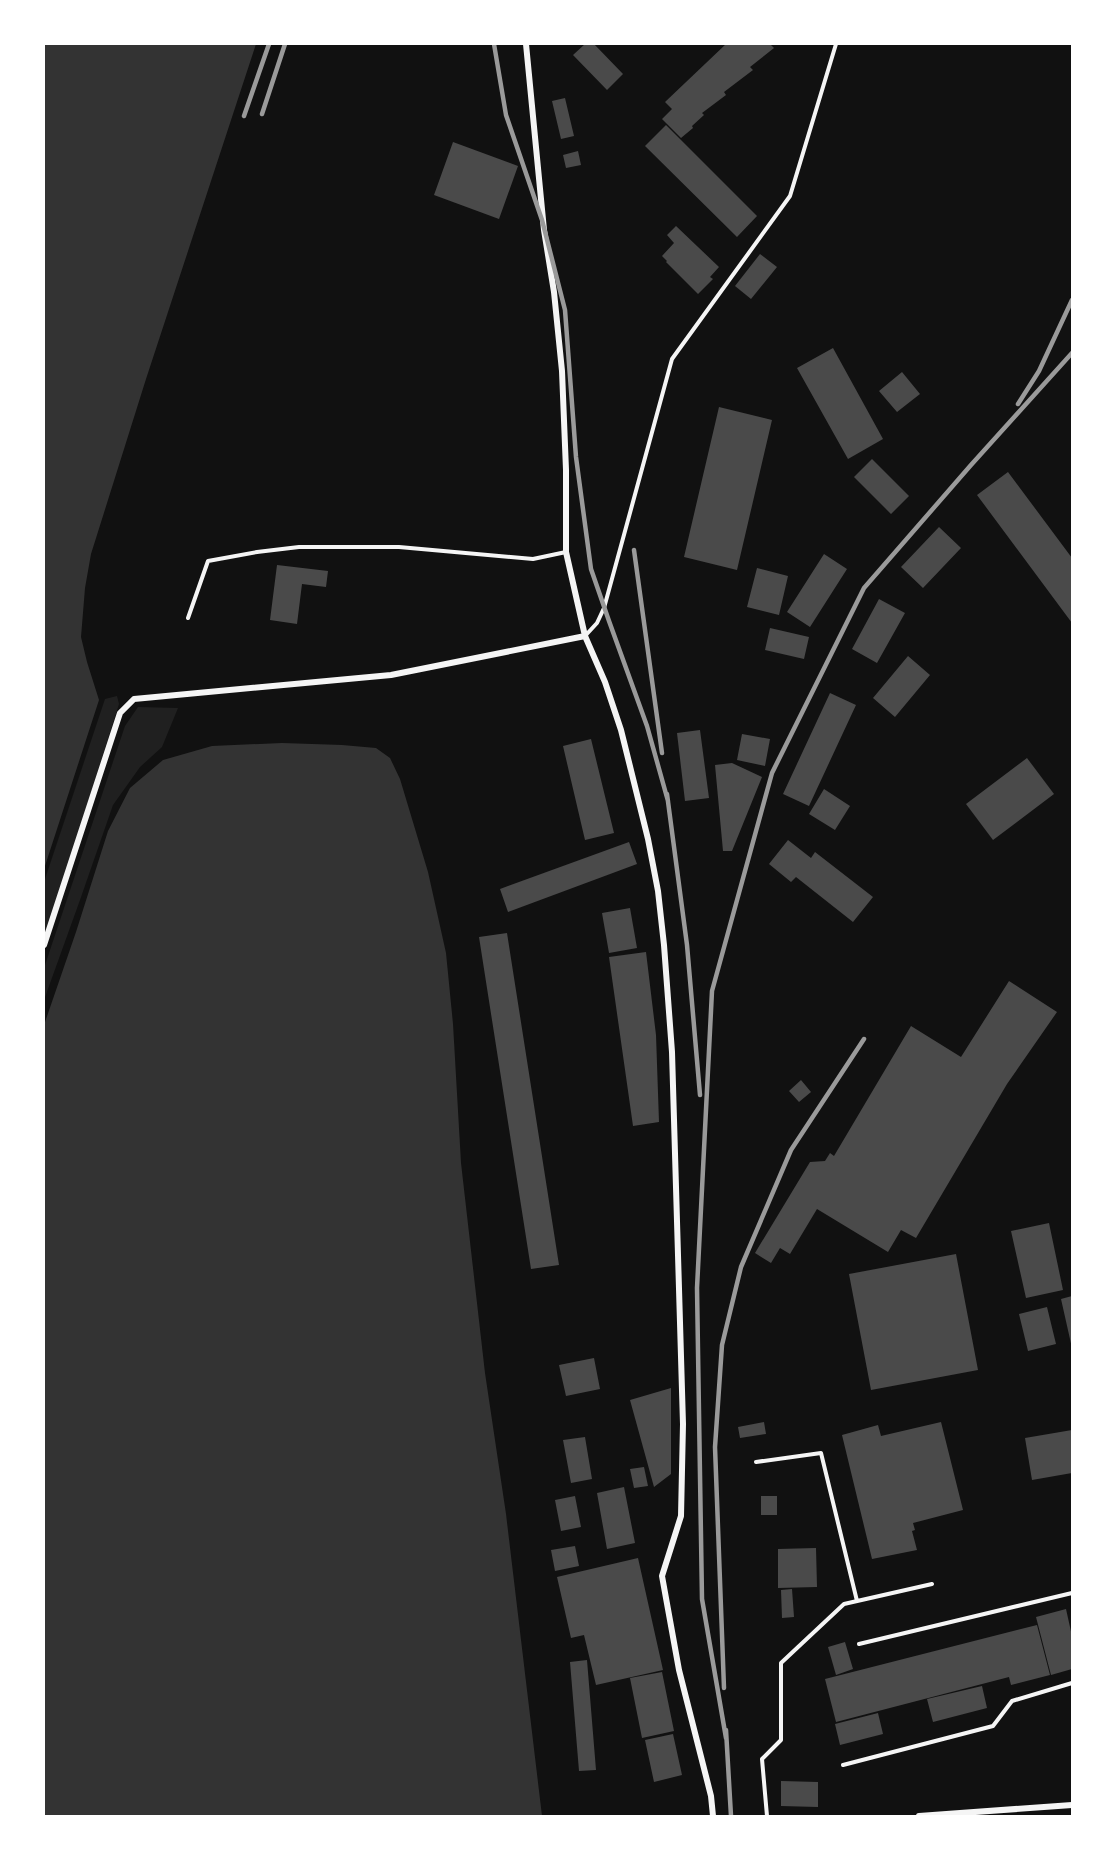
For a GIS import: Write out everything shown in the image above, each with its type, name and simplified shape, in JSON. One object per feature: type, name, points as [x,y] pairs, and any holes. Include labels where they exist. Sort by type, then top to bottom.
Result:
[{"type":"street","points":[[526,44],[544,230],[554,292],[562,371],[566,470],[566,552],[585,636],[605,682],[621,730],[648,839],[658,891],[664,945],[672,1052],[683,1424],[681,1516],[662,1576],[679,1670],[711,1796],[713,1816]]},
{"type":"street","points":[[44,945],[120,713],[134,699],[391,675],[585,636]]},
{"type":"street","points":[[919,1816],[997,1814],[1072,1805]]},
{"type":"lane","points":[[585,636],[597,623],[604,608],[672,359],[790,196],[836,44]]},
{"type":"lane","points":[[188,618],[208,561],[257,552],[299,547],[399,547],[533,559],[566,552]]},
{"type":"lane","points":[[756,1462],[821,1453],[857,1601]]},
{"type":"lane","points":[[767,1816],[762,1759],[782,1740],[781,1663],[844,1604],[932,1584]]},
{"type":"lane","points":[[859,1644],[1072,1593]]},
{"type":"lane","points":[[843,1765],[993,1726],[1012,1701],[1072,1683]]},
{"type":"shaded area","points":[[44,44],[256,44],[91,554],[85,588],[81,637],[99,700],[44,869]]},
{"type":"shaded area","points":[[117,696],[119,704],[44,941],[44,882],[105,699]]},
{"type":"shaded area","points":[[138,707],[178,708],[162,747],[140,767],[113,805],[44,1000],[44,968],[125,726]]},
{"type":"shaded area","points":[[282,743],[376,748],[390,758],[400,779],[428,872],[446,953],[453,1024],[461,1163],[485,1373],[506,1514],[542,1816],[44,1816],[44,1025],[108,831],[130,788],[163,760],[212,746]]},
{"type":"building","points":[[585,44],[594,44],[623,74],[607,90],[573,55]]},
{"type":"building","points":[[726,44],[770,44],[774,48],[750,67],[753,70],[724,92],[726,95],[702,113],[704,115],[681,138],[662,119],[672,109],[665,102]]},
{"type":"building","points":[[565,98],[574,136],[561,139],[552,101]]},
{"type":"building","points":[[666,125],[757,216],[737,237],[645,146]]},
{"type":"building","points":[[453,142],[518,166],[499,219],[434,195]]},
{"type":"building","points":[[578,151],[581,165],[566,168],[563,155]]},
{"type":"building","points":[[676,226],[719,267],[710,277],[713,279],[698,294],[662,256],[674,243],[667,235]]},
{"type":"building","points":[[760,254],[777,267],[751,299],[735,286]]},
{"type":"building","points":[[833,348],[883,439],[848,459],[797,368]]},
{"type":"building","points":[[902,372],[920,394],[897,412],[879,391]]},
{"type":"building","points":[[719,407],[772,420],[737,570],[684,557]]},
{"type":"building","points":[[872,459],[909,496],[891,514],[854,477]]},
{"type":"building","points":[[1008,472],[1072,558],[1072,623],[977,495]]},
{"type":"building","points":[[939,527],[961,548],[923,588],[901,567]]},
{"type":"building","points":[[824,554],[847,569],[810,627],[787,612]]},
{"type":"building","points":[[277,565],[328,571],[326,587],[302,584],[297,624],[270,620]]},
{"type":"building","points":[[757,568],[788,576],[779,615],[747,607]]},
{"type":"building","points":[[879,599],[905,613],[877,663],[852,649]]},
{"type":"building","points":[[770,628],[809,637],[804,659],[765,650]]},
{"type":"building","points":[[908,656],[930,675],[895,717],[873,698]]},
{"type":"building","points":[[830,693],[856,705],[809,806],[783,794]]},
{"type":"building","points":[[700,730],[709,798],[685,801],[677,733]]},
{"type":"building","points":[[742,734],[770,739],[765,766],[737,760]]},
{"type":"building","points":[[591,739],[614,833],[585,840],[563,746]]},
{"type":"building","points":[[1027,758],[1054,794],[993,840],[966,804]]},
{"type":"building","points":[[732,763],[762,777],[732,851],[723,851],[715,765]]},
{"type":"building","points":[[824,789],[850,806],[835,830],[809,814]]},
{"type":"building","points":[[788,840],[811,858],[815,852],[873,897],[853,922],[796,877],[791,882],[769,864]]},
{"type":"building","points":[[629,842],[637,864],[508,912],[500,889]]},
{"type":"building","points":[[630,908],[637,948],[609,953],[602,913]]},
{"type":"building","points":[[507,933],[559,1265],[531,1269],[479,937]]},
{"type":"building","points":[[646,952],[656,1035],[659,1122],[633,1126],[609,957]]},
{"type":"building","points":[[1009,981],[1057,1012],[1007,1084],[916,1238],[901,1230],[888,1252],[817,1209],[790,1254],[780,1248],[771,1263],[755,1253],[810,1162],[825,1161],[830,1153],[834,1156],[911,1026],[961,1057]]},
{"type":"building","points":[[801,1080],[811,1092],[799,1102],[789,1091]]},
{"type":"building","points":[[1049,1223],[1063,1290],[1026,1298],[1011,1231]]},
{"type":"building","points":[[956,1254],[978,1370],[871,1390],[849,1274]]},
{"type":"building","points":[[1072,1296],[1072,1348],[1061,1299]]},
{"type":"building","points":[[1047,1307],[1056,1344],[1028,1351],[1019,1314]]},
{"type":"building","points":[[594,1358],[600,1389],[566,1396],[559,1365]]},
{"type":"building","points":[[671,1388],[671,1474],[654,1487],[630,1400]]},
{"type":"building","points":[[764,1422],[766,1434],[740,1438],[738,1427]]},
{"type":"building","points":[[941,1422],[963,1510],[913,1523],[915,1530],[912,1531],[917,1550],[872,1559],[842,1435],[878,1425],[881,1436]]},
{"type":"building","points":[[1072,1430],[1072,1473],[1032,1480],[1025,1438]]},
{"type":"building","points":[[585,1437],[592,1479],[571,1483],[563,1440]]},
{"type":"building","points":[[644,1467],[648,1486],[634,1488],[630,1469]]},
{"type":"building","points":[[624,1487],[635,1543],[607,1549],[597,1493]]},
{"type":"building","points":[[575,1496],[581,1527],[561,1531],[555,1500]]},
{"type":"building","points":[[761,1496],[777,1496],[777,1515],[761,1515]]},
{"type":"building","points":[[575,1546],[579,1566],[555,1571],[551,1550]]},
{"type":"building","points":[[816,1548],[817,1587],[778,1588],[778,1549]]},
{"type":"building","points":[[638,1558],[663,1670],[596,1685],[584,1635],[571,1638],[557,1577]]},
{"type":"building","points":[[792,1589],[794,1617],[782,1618],[781,1590]]},
{"type":"building","points":[[1066,1609],[1072,1636],[1072,1669],[1051,1675],[1036,1617]]},
{"type":"building","points":[[1037,1625],[1050,1675],[1011,1685],[1009,1677],[836,1722],[825,1679]]},
{"type":"building","points":[[845,1642],[853,1669],[836,1675],[828,1647]]},
{"type":"building","points":[[587,1660],[596,1770],[579,1771],[570,1662]]},
{"type":"building","points":[[662,1672],[674,1731],[642,1738],[630,1678]]},
{"type":"building","points":[[982,1686],[987,1708],[933,1722],[927,1699]]},
{"type":"building","points":[[878,1713],[883,1734],[840,1745],[835,1724]]},
{"type":"building","points":[[673,1734],[682,1775],[654,1782],[645,1740]]},
{"type":"building","points":[[781,1781],[818,1782],[818,1807],[781,1806]]},
{"type":"railway","points":[[244,116],[269,44]]},
{"type":"railway","points":[[262,114],[285,44]]},
{"type":"railway","points":[[494,44],[506,115],[542,220],[565,310],[576,457],[591,569],[647,726],[668,801]]},
{"type":"railway","points":[[1018,404],[1039,371],[1072,300]]},
{"type":"railway","points":[[726,1738],[702,1599],[697,1288],[712,991],[772,773],[864,588],[1072,353]]},
{"type":"railway","points":[[634,550],[662,753]]},
{"type":"railway","points":[[667,794],[687,945],[700,1095]]},
{"type":"railway","points":[[724,1688],[715,1447],[722,1345],[741,1267],[791,1150],[864,1039]]},
{"type":"railway","points":[[726,1730],[731,1816]]}]
